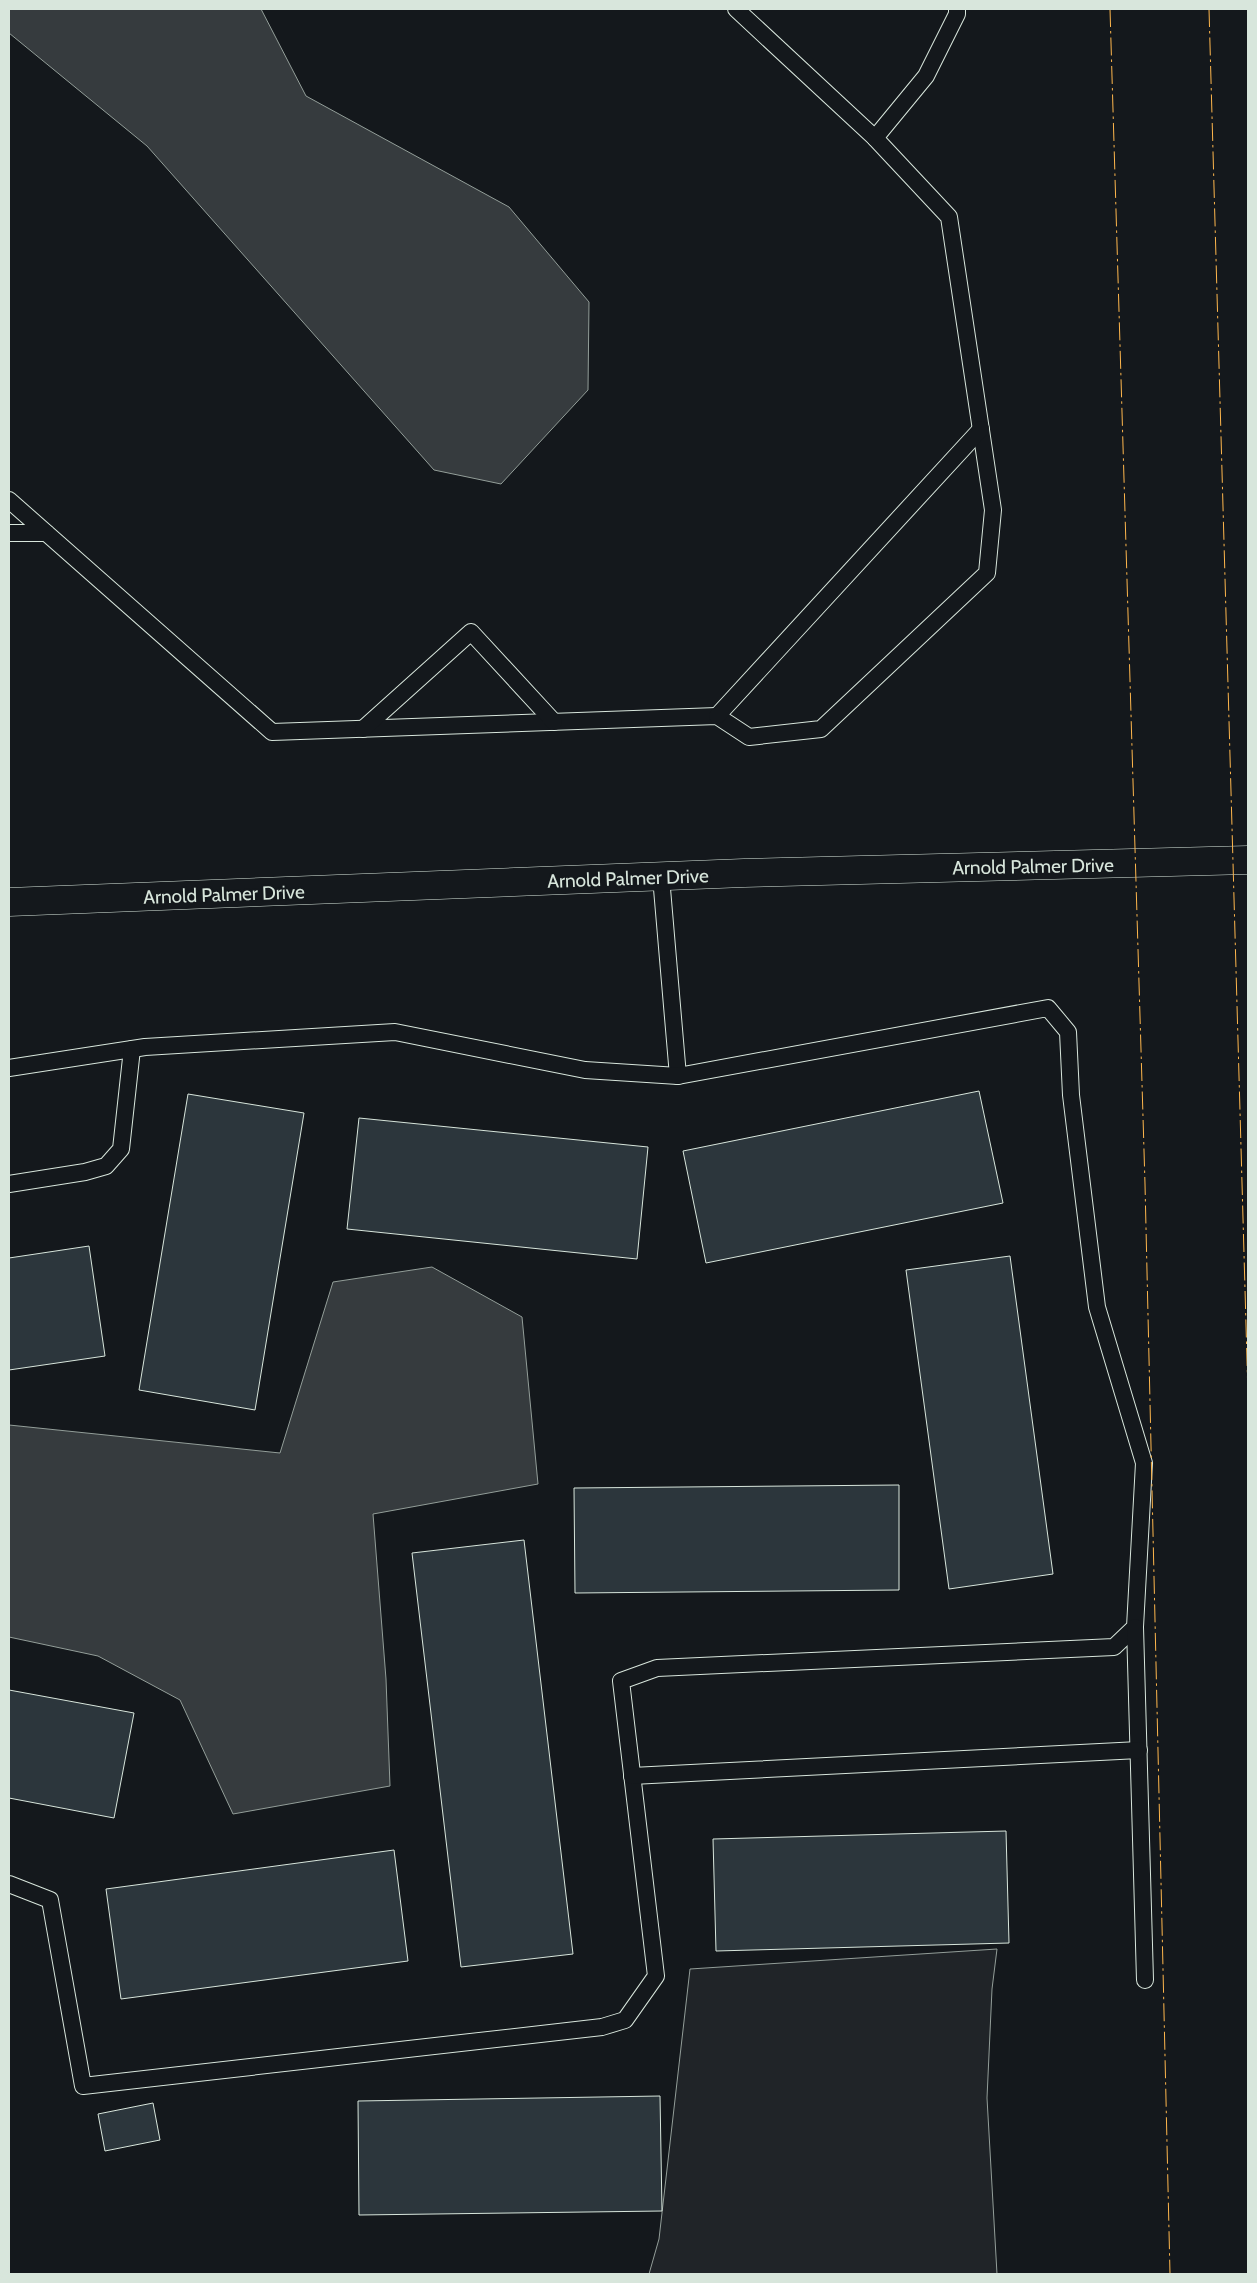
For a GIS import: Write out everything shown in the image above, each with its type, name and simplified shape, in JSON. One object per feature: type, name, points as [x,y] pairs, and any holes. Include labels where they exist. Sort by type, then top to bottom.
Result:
[{"type":"street","name":"Arnold Palmer Drive","points":[[9,902],[661,877],[1248,860]]},
{"type":"lane","points":[[9,500],[272,732],[717,716],[749,737],[821,729],[987,573],[993,510],[949,217],[875,138],[736,9]]},
{"type":"lane","points":[[875,138],[926,76],[957,14],[957,9]]},
{"type":"lane","points":[[717,716],[981,429]]},
{"type":"lane","points":[[9,533],[46,533]]},
{"type":"lane","points":[[364,728],[471,632],[554,722]]},
{"type":"lane","points":[[661,877],[678,1076]]},
{"type":"lane","points":[[9,1068],[132,1049],[395,1032],[585,1070],[678,1076],[1048,1008],[1068,1032],[1071,1095],[1097,1307],[1144,1463],[1135,1627],[1145,1980]]},
{"type":"lane","points":[[9,1184],[86,1172],[106,1166],[121,1149],[132,1049]]},
{"type":"lane","points":[[9,1884],[50,1900],[83,2086],[602,2027],[625,2020],[656,1976],[621,1681],[657,1668],[1114,1647],[1135,1627]]},
{"type":"lane","points":[[632,1776],[1138,1750]]},
{"type":"shaded area","points":[[9,9],[261,9],[306,96],[509,207],[589,302],[588,390],[501,484],[434,470],[147,146],[9,33]]},
{"type":"shaded area","points":[[432,1267],[522,1317],[538,1484],[373,1514],[386,1679],[390,1786],[233,1814],[180,1700],[98,1656],[9,1637],[9,1425],[280,1453],[333,1282]]},
{"type":"shaded area","points":[[997,1949],[992,1989],[987,2098],[997,2274],[649,2274],[659,2239],[690,1969]]},
{"type":"building","points":[[979,1091],[1003,1203],[706,1263],[683,1151]]},
{"type":"building","points":[[188,1094],[304,1113],[255,1410],[139,1390]]},
{"type":"building","points":[[359,1118],[648,1147],[637,1259],[347,1229]]},
{"type":"building","points":[[89,1246],[105,1356],[9,1370],[9,1258]]},
{"type":"building","points":[[1010,1256],[1053,1574],[949,1589],[906,1270]]},
{"type":"building","points":[[899,1485],[899,1590],[575,1593],[574,1488]]},
{"type":"building","points":[[524,1540],[573,1954],[461,1967],[412,1553]]},
{"type":"building","points":[[9,1690],[134,1713],[114,1818],[9,1798]]},
{"type":"building","points":[[1006,1831],[1009,1943],[716,1951],[713,1839]]},
{"type":"building","points":[[394,1850],[408,1961],[121,1999],[106,1889]]},
{"type":"building","points":[[660,2096],[662,2211],[359,2215],[358,2101]]},
{"type":"building","points":[[153,2103],[160,2140],[105,2151],[98,2114]]},
{"type":"power","points":[[1110,9],[1145,1184],[1170,2274]]},
{"type":"power","points":[[1209,9],[1248,1396]]}]
